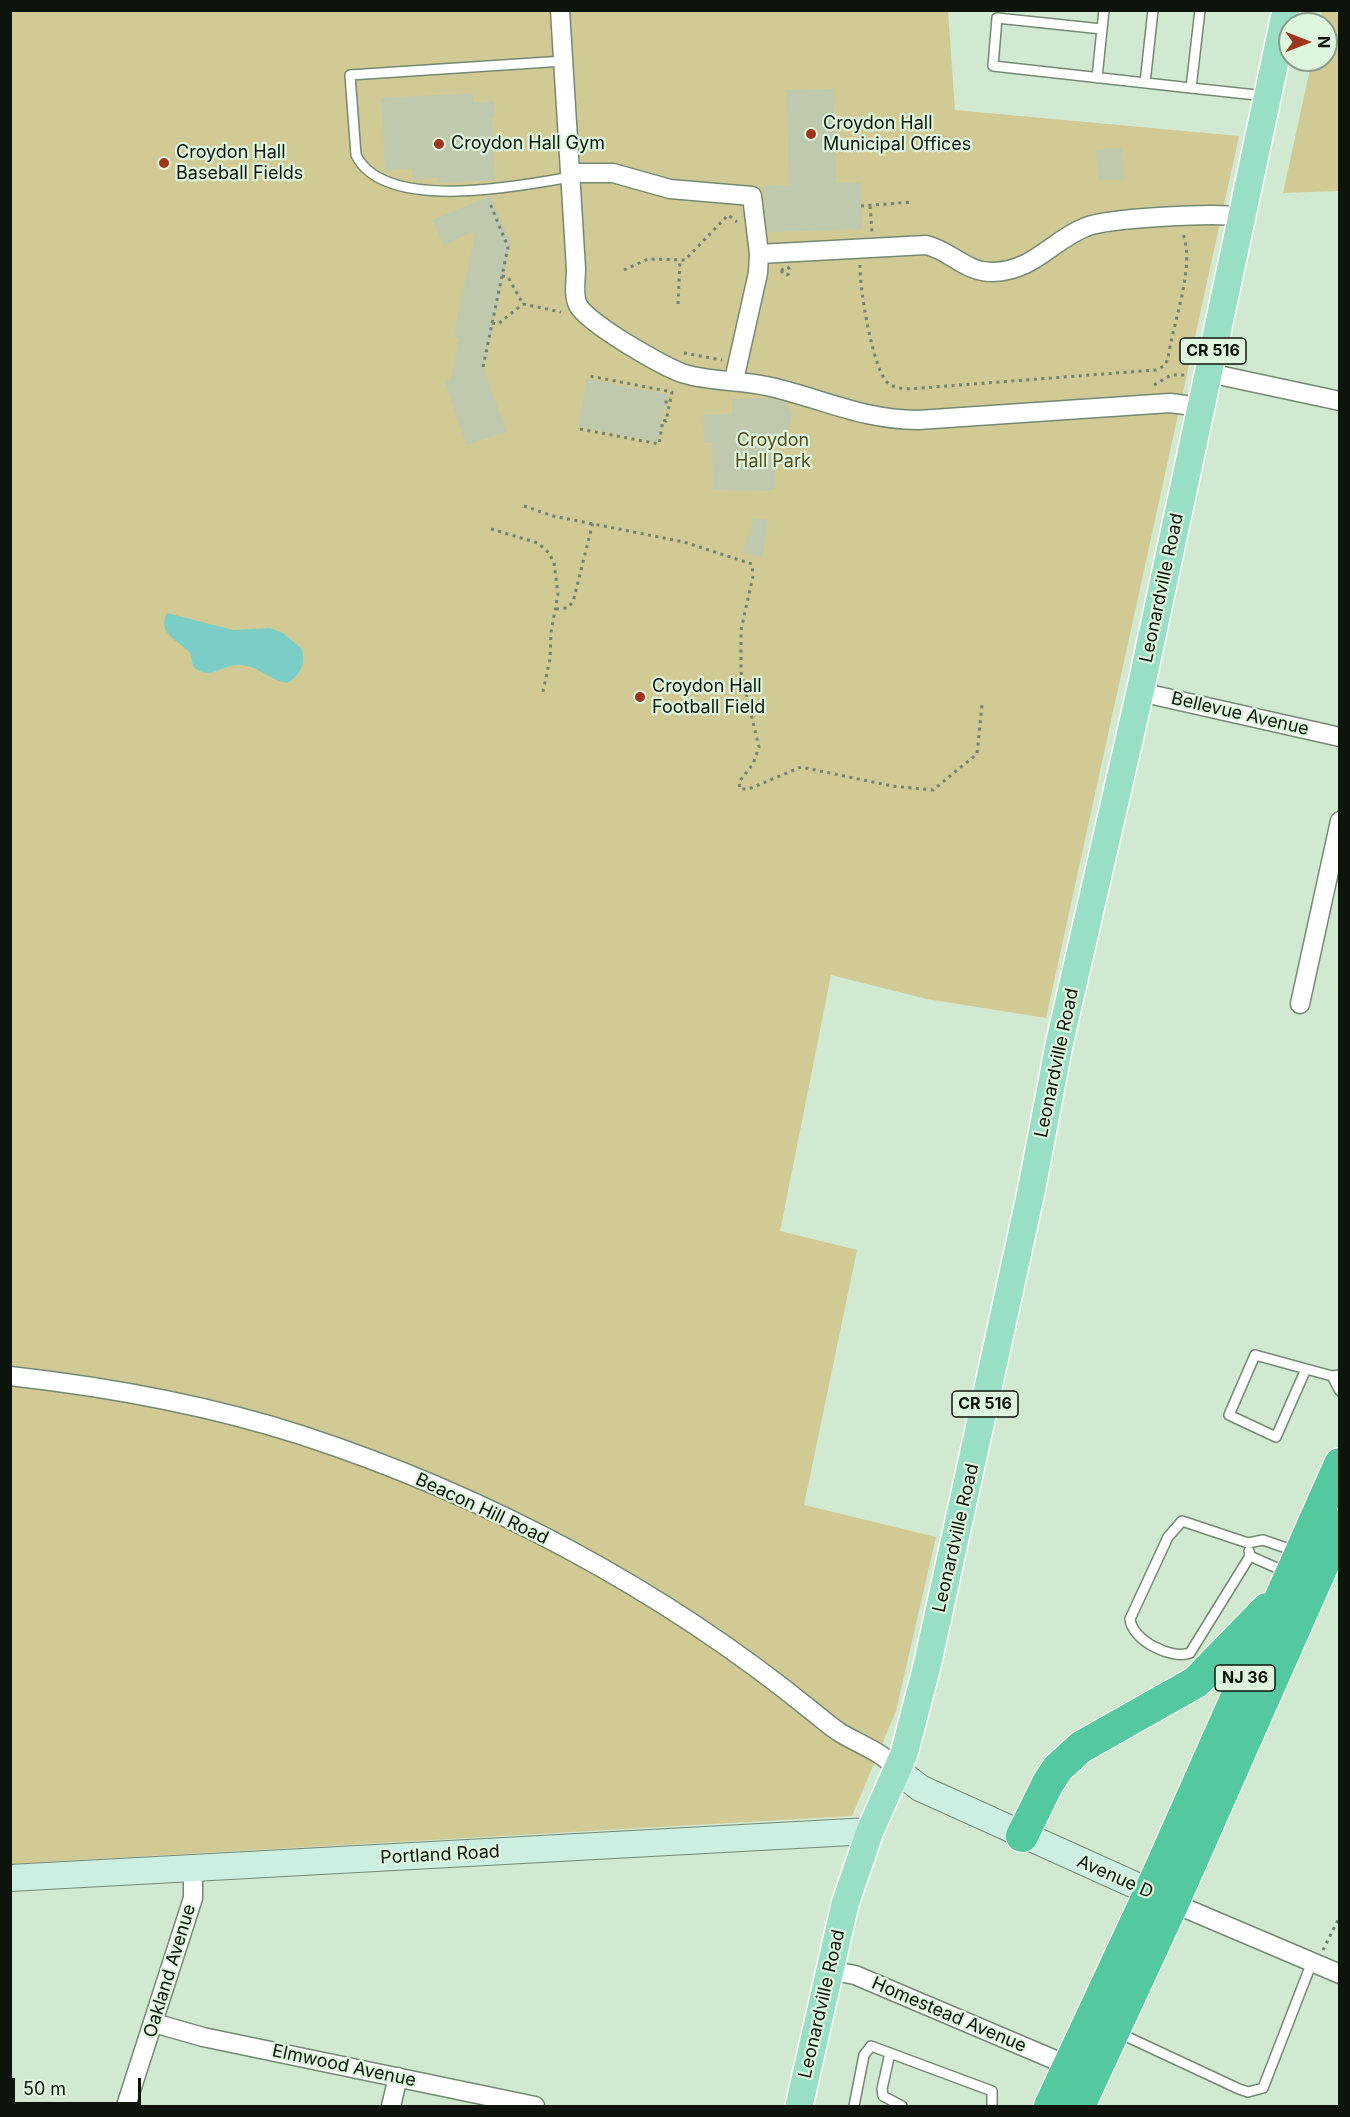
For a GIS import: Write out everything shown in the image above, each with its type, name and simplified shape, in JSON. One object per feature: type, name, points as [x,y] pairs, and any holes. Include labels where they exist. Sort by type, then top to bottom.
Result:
[{"type":"highway","name":"NJ 36","points":[[1079,2106],[1114,2031],[1162,1897],[1292,1573],[1340,1464]]},
{"type":"highway","name":"NJ 36","points":[[1050,2106],[1067,2065],[1162,1897],[1340,1526]]},
{"type":"highway","points":[[1022,1836],[1048,1783],[1058,1768],[1096,1738],[1196,1682],[1292,1573]]},
{"type":"main road","name":"Leonardville Road","points":[[799,2106],[845,1904],[870,1831],[909,1737],[927,1666],[1028,1204],[1059,1044],[1140,692],[1201,407],[1200,375],[1241,217],[1286,10]]},
{"type":"street","points":[[560,10],[575,294],[578,306],[592,320],[670,368],[696,376],[733,371],[855,414],[900,420],[1170,403],[1201,407]]},
{"type":"street","points":[[570,175],[627,176],[670,189],[752,196],[759,254],[758,273],[733,371]]},
{"type":"street","points":[[759,254],[926,245],[938,249],[968,267],[999,272],[1036,260],[1078,231],[1092,225],[1220,214],[1241,217]]},
{"type":"street","points":[[1200,375],[1340,401]]},
{"type":"street","name":"Bellevue Avenue","points":[[1140,692],[1340,737]]},
{"type":"street","points":[[1300,1004],[1340,821]]},
{"type":"street","name":"Beacon Hill Road","points":[[10,1376],[221,1413],[301,1435],[455,1494],[529,1529],[626,1583],[767,1674],[831,1726],[887,1760],[897,1770]]},
{"type":"street","name":"Avenue D","points":[[897,1770],[914,1785],[1022,1836],[1340,1974]]},
{"type":"street","name":"Portland Road","points":[[10,1878],[870,1831]]},
{"type":"street","name":"Oakland Avenue","points":[[126,2106],[193,1898],[193,1869]]},
{"type":"street","name":"Homestead Avenue","points":[[829,1970],[855,1975],[1067,2065]]},
{"type":"street","name":"Elmwood Avenue","points":[[154,2023],[202,2037],[535,2106]]},
{"type":"street","points":[[391,2106],[398,2077]]},
{"type":"lane","points":[[1097,78],[1104,10]]},
{"type":"lane","points":[[1145,83],[1153,10]]},
{"type":"lane","points":[[1191,88],[1200,10]]},
{"type":"lane","points":[[1102,29],[997,18],[993,66],[1267,96]]},
{"type":"lane","points":[[564,61],[350,75],[356,155],[364,166],[384,180],[413,189],[445,192],[522,185],[570,175]]},
{"type":"lane","points":[[1306,1369],[1276,1437],[1229,1415],[1255,1355],[1336,1375],[1340,1391]]},
{"type":"lane","points":[[1248,1543],[1250,1556],[1190,1653],[1173,1655],[1139,1636],[1131,1627],[1130,1619],[1168,1537],[1182,1521],[1248,1543],[1263,1540],[1292,1573]]},
{"type":"lane","points":[[1250,1556],[1292,1573]]},
{"type":"lane","points":[[1114,2031],[1239,2089],[1248,2092],[1263,2088],[1315,1963]]},
{"type":"lane","points":[[854,2106],[864,2055],[871,2046],[992,2091],[992,2106]]},
{"type":"lane","points":[[890,2053],[882,2089],[883,2096],[902,2106]]},
{"type":"path","points":[[483,366],[508,247],[486,194]]},
{"type":"path","points":[[861,206],[912,202]]},
{"type":"path","points":[[870,205],[870,249],[860,266],[865,311],[878,365],[885,379],[893,386],[921,388],[1156,370],[1164,366],[1168,359],[1186,253],[1184,236],[1174,218]]},
{"type":"path","points":[[624,270],[648,259],[685,260],[728,215],[745,230]]},
{"type":"path","points":[[678,304],[680,260]]},
{"type":"path","points":[[502,276],[508,277],[522,304]]},
{"type":"path","points":[[522,304],[561,312]]},
{"type":"path","points":[[492,323],[498,324],[522,304]]},
{"type":"path","points":[[681,353],[733,371]]},
{"type":"path","points":[[1149,386],[1174,374],[1200,375]]},
{"type":"path","points":[[590,376],[672,392],[666,421],[663,420]]},
{"type":"path","points":[[665,403],[670,398]]},
{"type":"path","points":[[580,429],[659,444],[663,415]]},
{"type":"path","points":[[524,506],[553,516],[684,542],[752,564],[753,576],[741,630],[741,672],[759,743],[753,764],[738,782],[740,789],[749,789],[801,767],[892,786],[933,790],[977,754],[982,705]]},
{"type":"path","points":[[556,609],[567,608],[573,602],[592,522]]},
{"type":"path","points":[[491,529],[528,538],[546,550],[557,576],[550,659],[542,696]]},
{"type":"path","points":[[1315,1963],[1340,1916]]},
{"type":"green space","name":"Croydon Hall Park","points":[[11,11],[948,11],[955,110],[1239,136],[1046,1018],[927,999],[831,975],[780,1231],[857,1250],[804,1505],[936,1537],[896,1711],[852,1816],[11,1864]]},
{"type":"green space","points":[[1339,11],[1339,191],[1283,193],[1309,72],[1338,72],[1338,12],[1322,12]]},
{"type":"water","points":[[167,613],[233,630],[270,628],[283,633],[302,649],[301,669],[296,677],[287,683],[245,665],[232,666],[210,673],[199,671],[193,666],[189,652],[166,631],[164,620]]},
{"type":"building","name":"Croydon Hall Municipal Offices","points":[[833,89],[836,183],[861,182],[862,229],[768,232],[763,186],[789,185],[786,90]]},
{"type":"building","name":"Croydon Hall Gym","points":[[473,93],[473,103],[494,101],[495,118],[492,118],[495,180],[438,183],[438,178],[413,180],[412,169],[385,170],[381,98]]},
{"type":"building","points":[[1122,148],[1123,179],[1098,180],[1096,149]]},
{"type":"building","points":[[490,196],[511,243],[484,369],[506,432],[466,445],[445,381],[451,379],[459,338],[453,337],[476,230],[444,245],[432,220]]},
{"type":"building","points":[[587,379],[667,394],[658,442],[578,426]]},
{"type":"building","points":[[768,398],[786,402],[792,416],[787,433],[780,433],[780,437],[774,437],[775,488],[767,491],[713,490],[712,443],[704,443],[703,414],[732,414],[732,399]]},
{"type":"building","points":[[753,518],[768,520],[762,557],[743,553],[747,536],[750,536]]},
{"type":"place","name":"Croydon Hall Municipal Offices","points":[[811,134]]},
{"type":"place","name":"Croydon Hall Gym","points":[[439,144]]},
{"type":"place","name":"Croydon Hall Baseball Fields","points":[[164,163]]},
{"type":"place","name":"Croydon Hall Football Field","points":[[640,697]]}]
